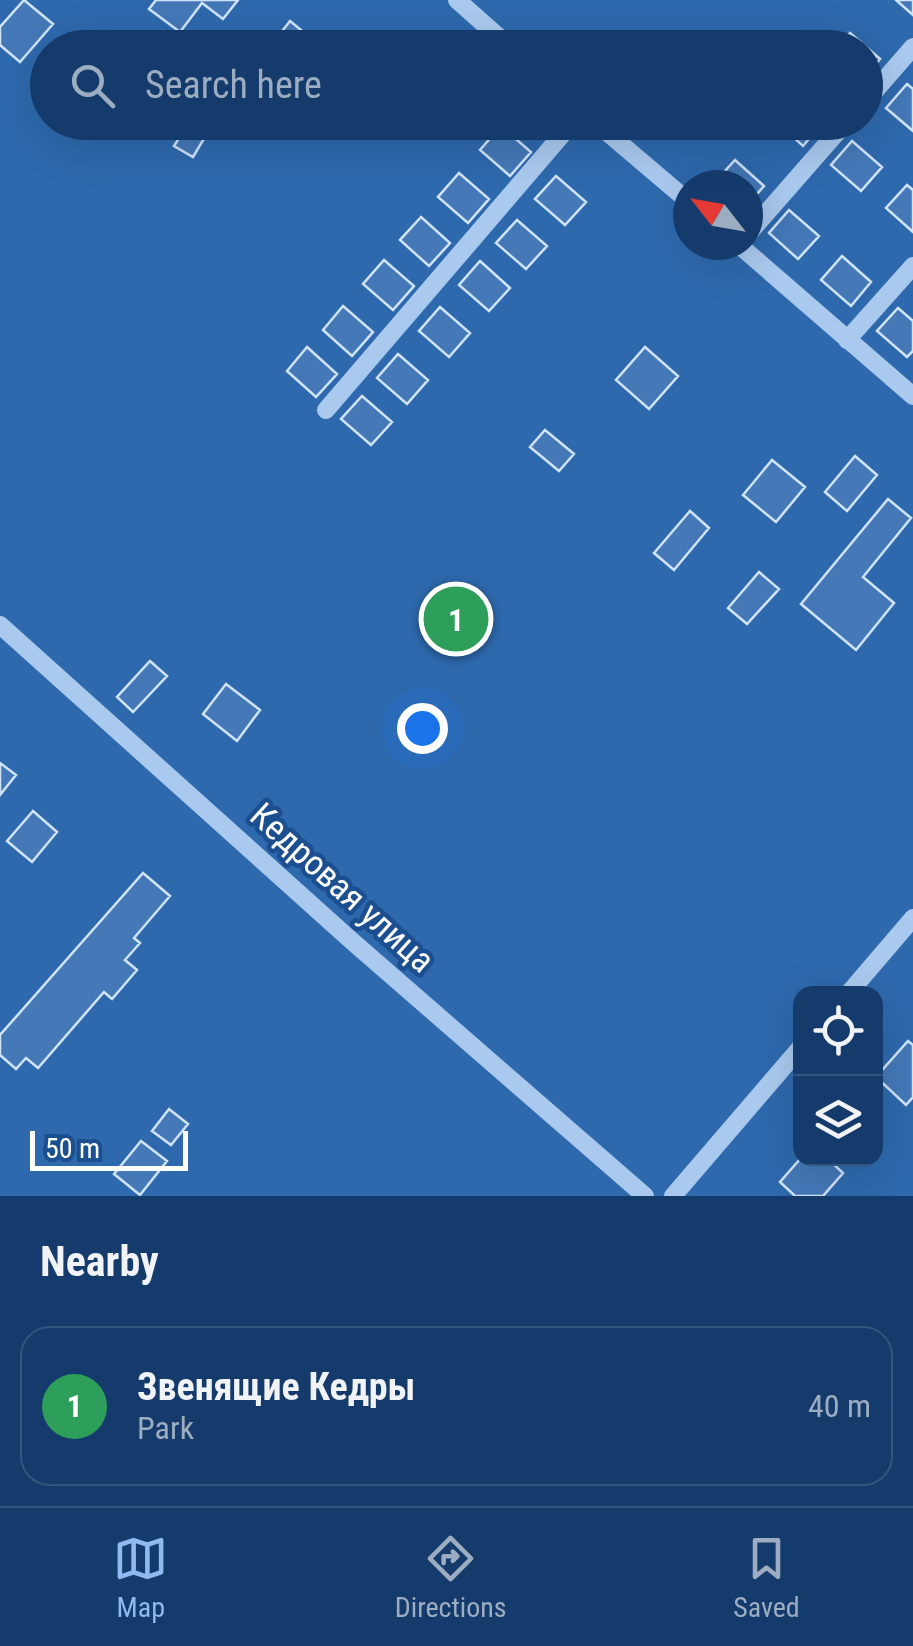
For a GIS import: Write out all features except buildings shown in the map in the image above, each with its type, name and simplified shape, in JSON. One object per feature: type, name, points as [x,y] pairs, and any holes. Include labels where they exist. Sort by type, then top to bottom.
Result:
[{"type":"street","points":[[457,0],[490,30]]},
{"type":"street","points":[[883,82],[913,48]]},
{"type":"street","points":[[326,410],[558,140]]},
{"type":"street","points":[[616,140],[673,188]]},
{"type":"street","points":[[763,217],[830,140]]},
{"type":"street","points":[[756,260],[913,396]]},
{"type":"street","points":[[847,340],[913,266]]},
{"type":"street","name":"Кедровая улица","points":[[0,625],[352,942],[645,1196]]},
{"type":"street","points":[[855,986],[913,918]]},
{"type":"street","points":[[673,1196],[793,1056]]},
{"type":"shaded area","points":[[0,0],[913,0],[913,1196],[0,1196]]},
{"type":"place","name":"Звенящие Кедры","points":[[456,619]]}]
